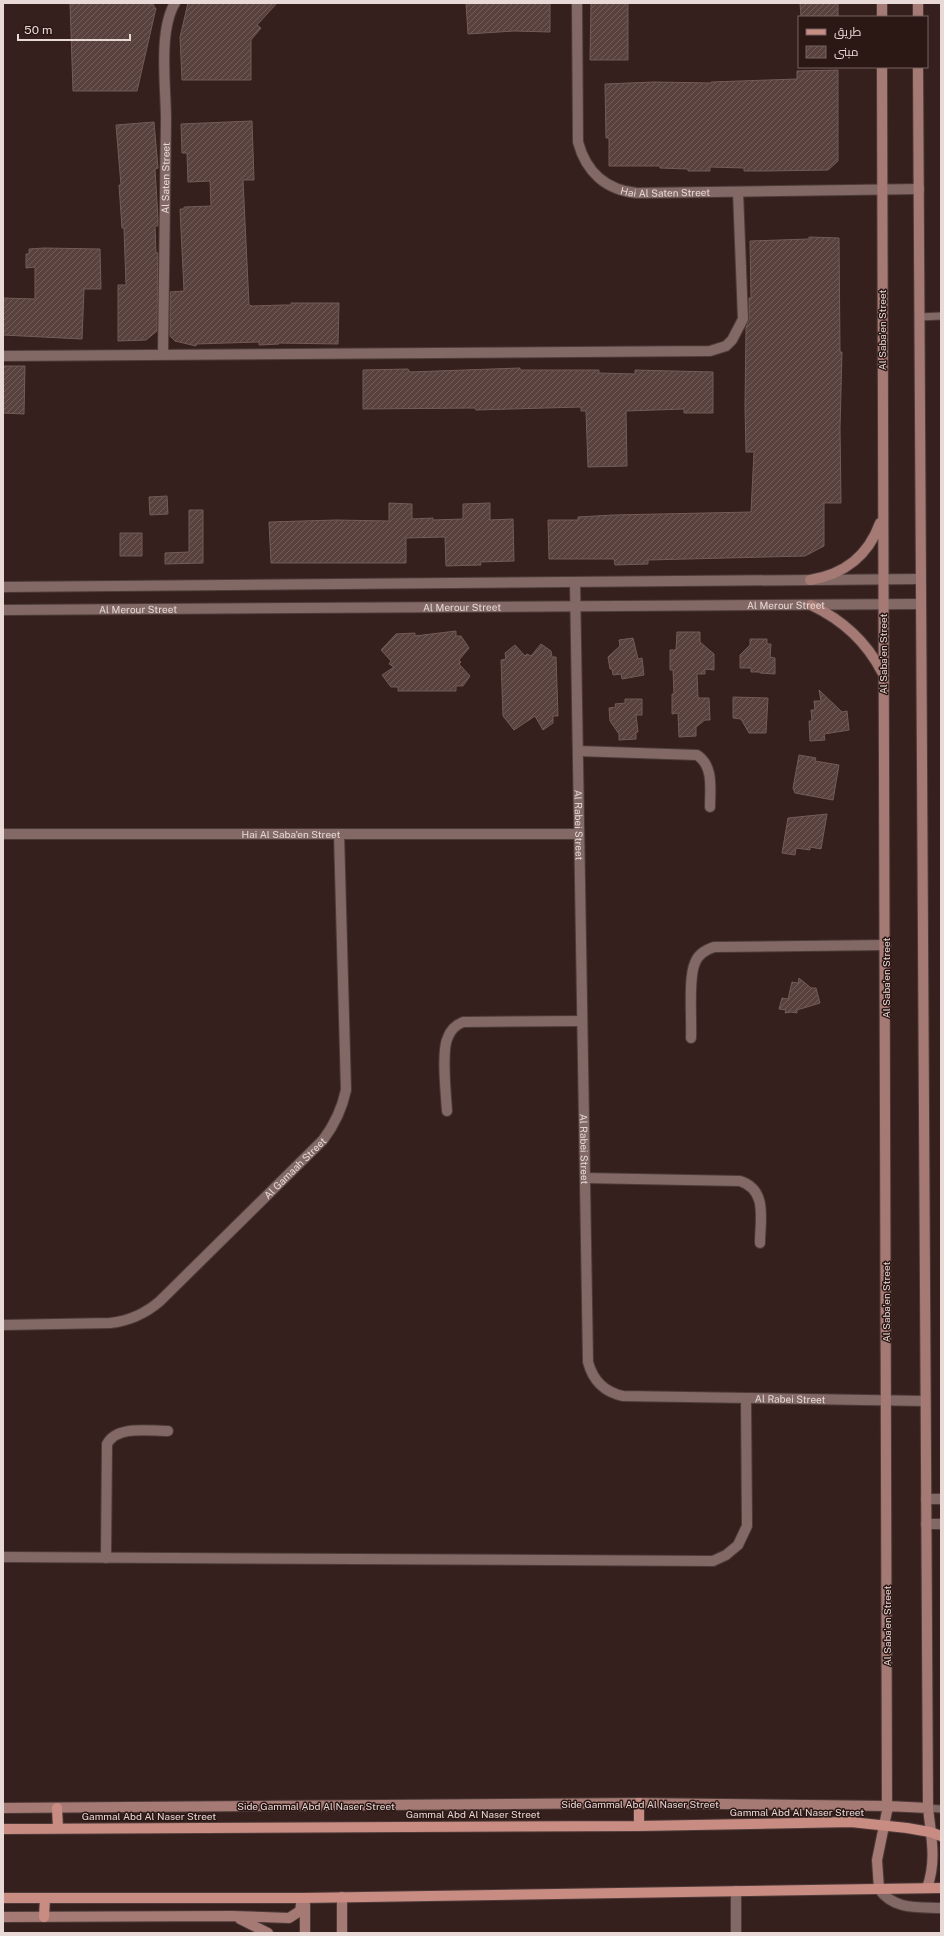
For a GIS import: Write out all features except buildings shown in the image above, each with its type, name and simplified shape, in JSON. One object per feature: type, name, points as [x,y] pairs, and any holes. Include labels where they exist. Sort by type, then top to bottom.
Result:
[{"type":"main road","points":[[882,3],[882,16]]},
{"type":"main road","points":[[918,3],[918,16]]},
{"type":"main road","name":"Al Saba'en Street","points":[[879,1889],[877,1860],[887,1806],[886,945],[883,673],[882,68]]},
{"type":"main road","points":[[918,68],[928,1808],[930,1832],[933,1843],[933,1860],[927,1888]]},
{"type":"main road","points":[[810,580],[822,578],[844,569],[863,554],[876,534],[883,511]]},
{"type":"main road","points":[[811,605],[834,616],[853,632],[870,651],[883,673]]},
{"type":"main road","points":[[639,1803],[639,1826]]},
{"type":"main road","name":"Side Gammal Abd Al Naser Street","points":[[3,1808],[639,1803],[887,1806],[928,1808]]},
{"type":"main road","points":[[57,1808],[58,1828]]},
{"type":"main road","name":"Gammal Abd Al Naser Street","points":[[3,1829],[639,1826],[851,1822],[930,1832],[941,1836]]},
{"type":"main road","points":[[3,1898],[303,1898],[941,1888]]},
{"type":"main road","points":[[342,1897],[342,1933]]},
{"type":"main road","points":[[44,1917],[45,1898]]},
{"type":"main road","points":[[3,1917],[293,1917],[300,1911],[303,1898]]},
{"type":"main road","points":[[303,1898],[305,1933]]},
{"type":"main road","points":[[232,1916],[251,1923],[268,1933]]},
{"type":"street","name":"Al Saten Street","points":[[163,354],[166,114],[165,40],[168,18],[175,3]]},
{"type":"street","name":"Hai Al Saten Street","points":[[577,3],[578,142],[585,162],[590,170],[606,185],[626,192],[919,189]]},
{"type":"street","points":[[3,356],[702,351],[718,349],[732,340],[742,319],[738,192]]},
{"type":"street","points":[[3,587],[920,579]]},
{"type":"street","name":"Al Rabei Street","points":[[575,582],[588,1362],[590,1370],[597,1381],[609,1391],[623,1396],[925,1401]]},
{"type":"street","name":"Al Merour Street","points":[[3,610],[920,604]]},
{"type":"street","points":[[578,751],[697,755],[702,758],[708,768],[710,807]]},
{"type":"street","name":"Hai Al Saba'en Street","points":[[3,834],[579,834]]},
{"type":"street","name":"Al Gamaah Street","points":[[3,1325],[122,1322],[145,1312],[160,1301],[323,1140],[332,1128],[339,1115],[346,1090],[339,834]]},
{"type":"street","points":[[692,1038],[692,970],[697,958],[707,949],[714,947],[886,945]]},
{"type":"street","points":[[447,1111],[445,1045],[451,1031],[459,1024],[463,1022],[582,1021]]},
{"type":"street","points":[[585,1178],[740,1181],[746,1183],[756,1191],[760,1202],[760,1243]]},
{"type":"street","points":[[3,1557],[713,1561],[726,1555],[738,1545],[747,1526],[746,1398]]},
{"type":"street","points":[[106,1558],[107,1444],[110,1439],[119,1432],[168,1430]]},
{"type":"street","points":[[926,1499],[941,1499]]},
{"type":"street","points":[[926,1524],[941,1524]]},
{"type":"street","points":[[879,1889],[884,1897],[899,1905],[908,1907],[941,1908]]},
{"type":"street","points":[[736,1891],[736,1933]]},
{"type":"lane","points":[[919,317],[941,316]]},
{"type":"lane","name":"Side Gammal Abd Al Naser Street","points":[[928,1808],[941,1809]]}]
